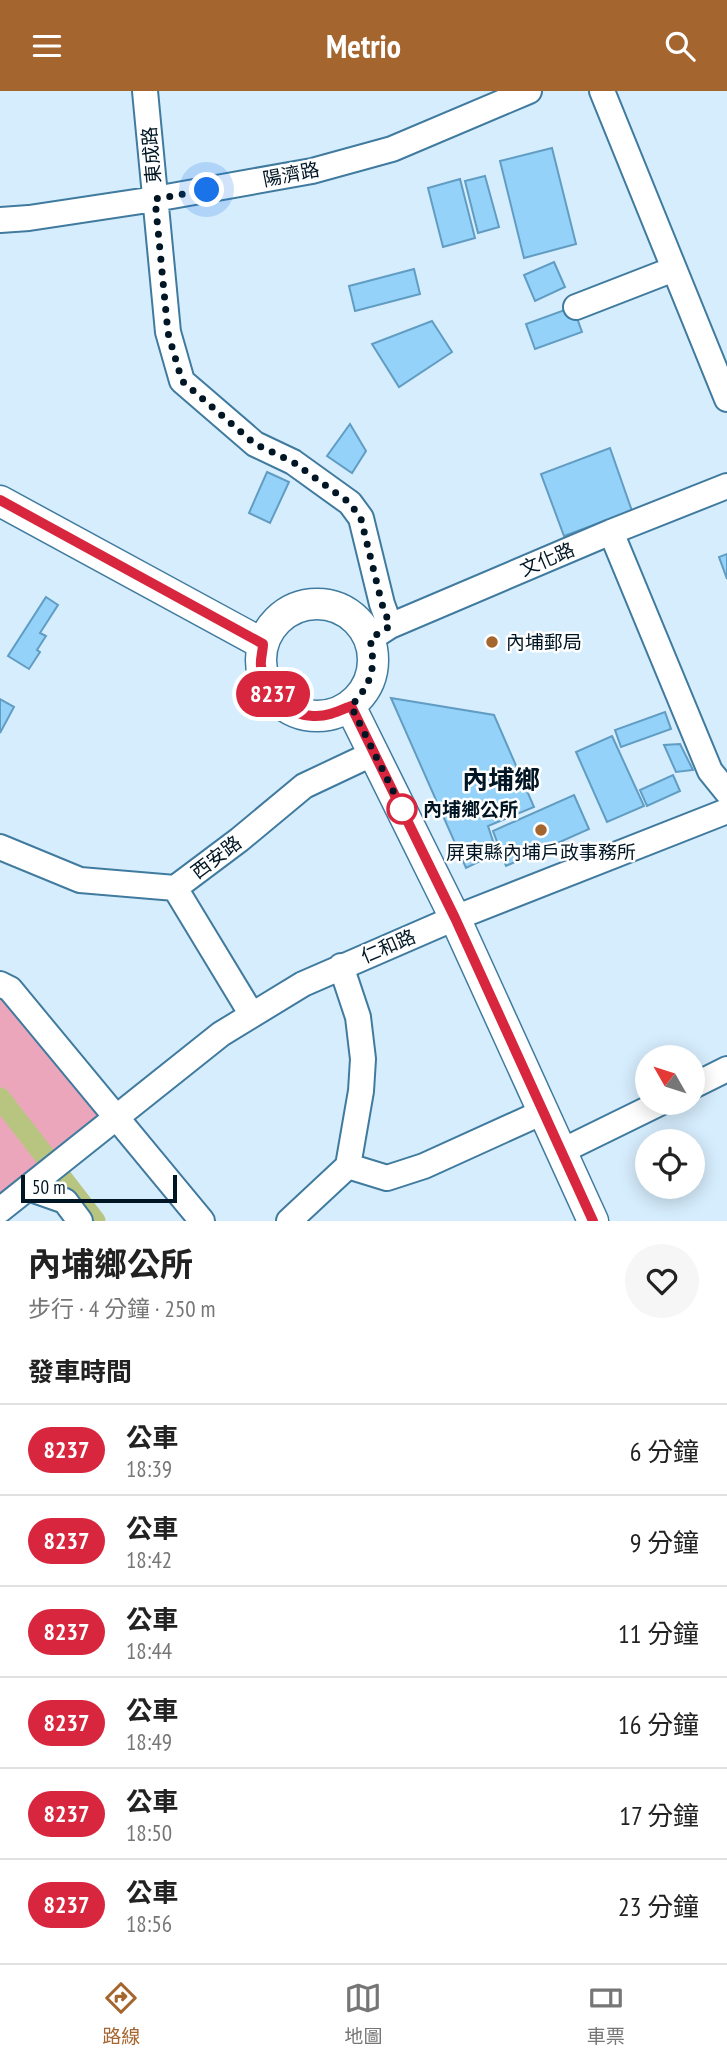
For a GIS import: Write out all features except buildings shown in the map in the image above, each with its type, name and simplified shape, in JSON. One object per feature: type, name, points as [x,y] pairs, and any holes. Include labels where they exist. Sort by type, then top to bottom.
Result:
[{"type":"main road","points":[[0,501],[263,644]]},
{"type":"main road","points":[[315,603],[332,605],[348,612],[361,624],[380,632],[372,675],[351,706],[332,714],[313,716],[293,711],[277,700],[266,683],[261,664],[263,644],[282,615],[298,607],[315,603]]},
{"type":"main road","points":[[351,706],[455,918],[590,1220]]},
{"type":"street","name":"東成路","points":[[145,91],[168,333],[182,381],[255,444],[293,462],[350,503],[361,519],[382,604],[380,632]]},
{"type":"street","name":"陽濟路","points":[[0,220],[155,199],[312,171],[392,149],[529,91]]},
{"type":"street","points":[[602,91],[727,399]]},
{"type":"street","points":[[576,307],[674,269]]},
{"type":"street","name":"文化路","points":[[380,632],[611,532],[727,487]]},
{"type":"street","points":[[611,532],[710,771],[727,792]]},
{"type":"street","name":"西安路","points":[[0,847],[80,880],[175,888],[304,786],[374,753]]},
{"type":"street","name":"仁和路","points":[[32,1186],[221,1034],[303,984],[455,918],[727,811]]},
{"type":"street","points":[[175,888],[252,1015]]},
{"type":"street","points":[[289,1221],[348,1166],[361,1091],[363,1059],[358,1017],[341,966]]},
{"type":"street","points":[[0,984],[10,989],[202,1221]]},
{"type":"street","points":[[705,1080],[727,1069]]},
{"type":"street","points":[[348,1166],[387,1178],[424,1166],[543,1112]]},
{"type":"street","points":[[561,1152],[636,1115]]},
{"type":"street","points":[[0,1210],[32,1186],[65,1201],[80,1221]]},
{"type":"shaded area","points":[[0,984],[117,1119],[0,1210]]},
{"type":"waterway","points":[[0,1098],[95,1221]]},
{"type":"bus line","name":"8237","points":[[0,500],[263,644],[261,664],[266,683],[277,700],[293,711],[313,716],[332,714],[351,706],[455,918],[593,1221]]},
{"type":"place","name":"內埔郵局","points":[[492,642]]},
{"type":"place","name":"內埔鄉公所","points":[[402,809]]},
{"type":"place","name":"屏東縣內埔戶政事務所","points":[[541,830]]},
{"type":"district","name":"內埔鄉","points":[[501,780]]},
{"type":"route","points":[[207,190],[155,199],[168,333],[182,381],[255,444],[293,462],[350,503],[361,519],[390,626],[370,639],[374,657],[372,675],[351,706],[402,809]]}]
